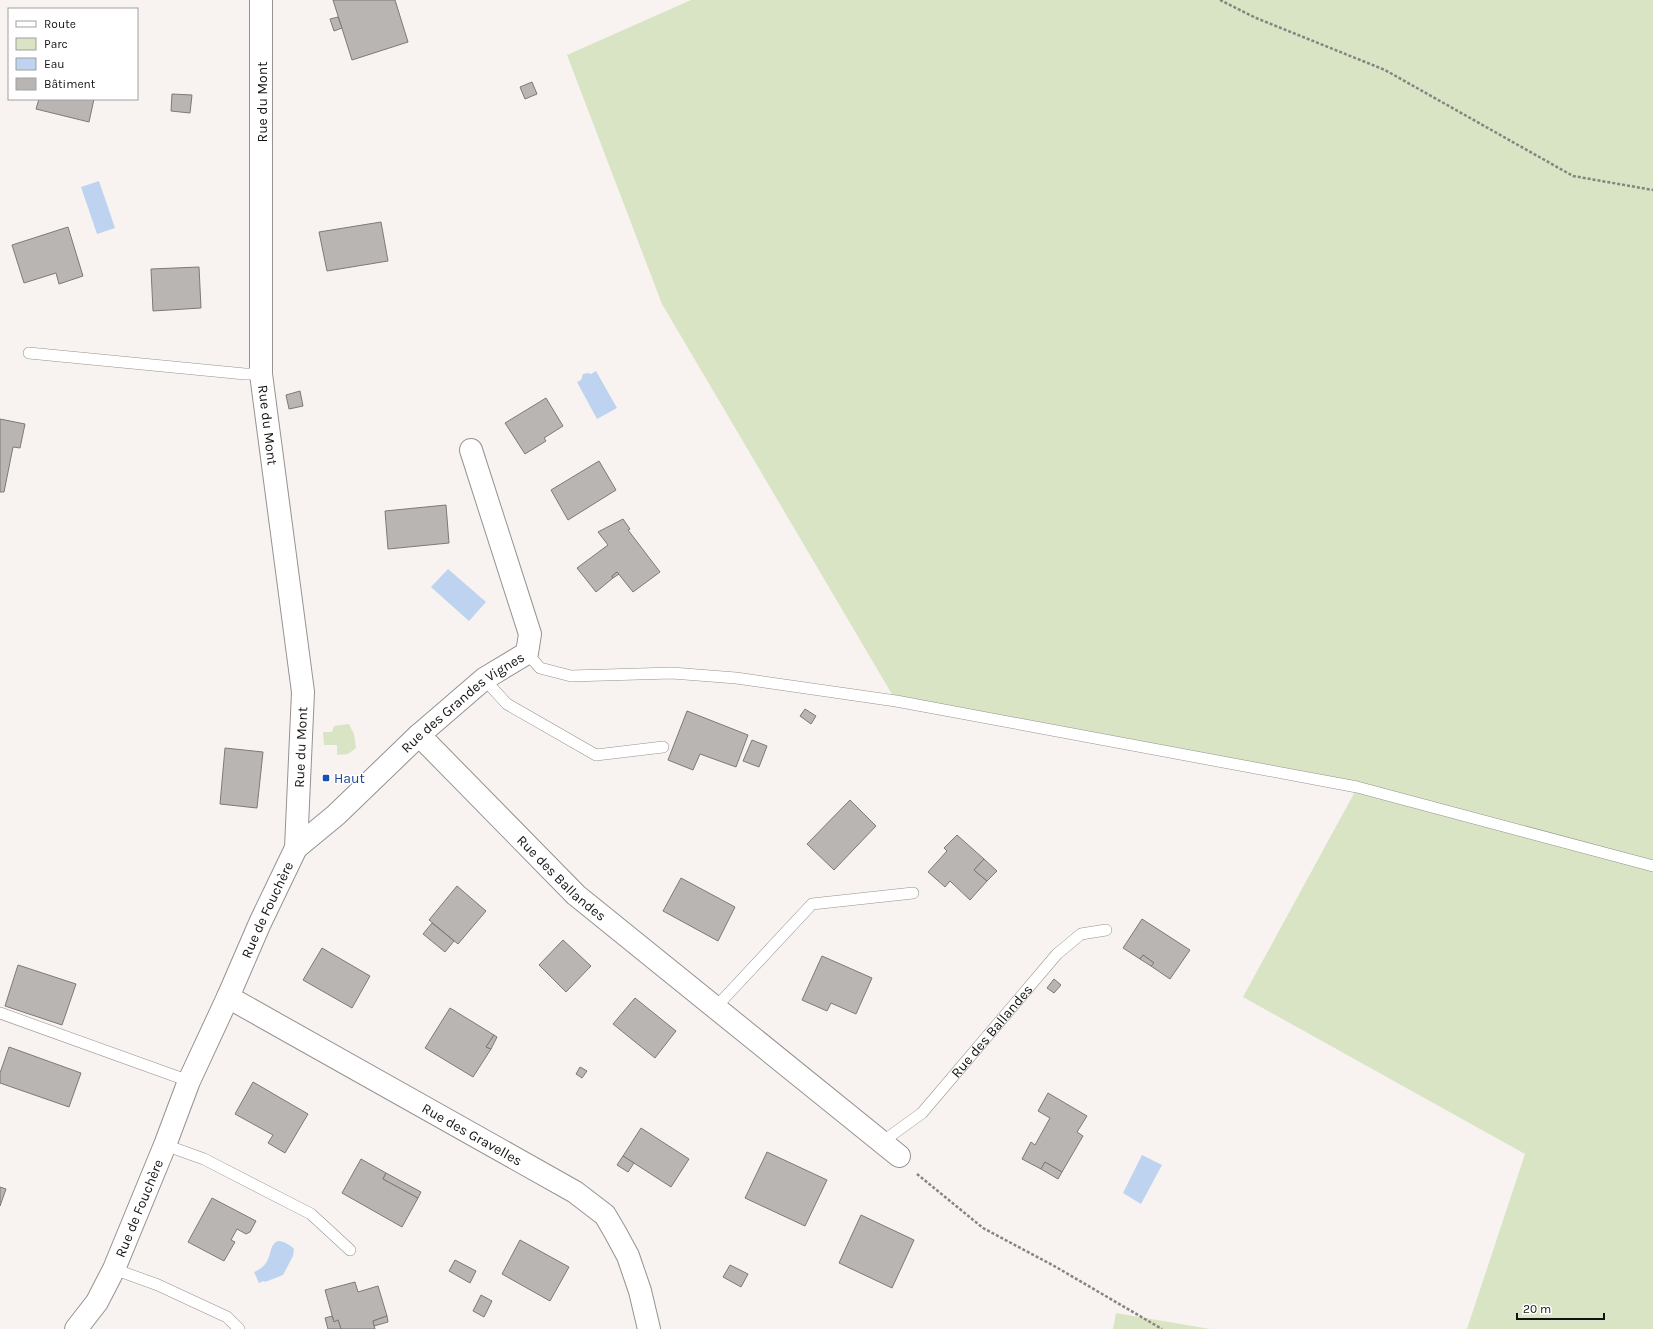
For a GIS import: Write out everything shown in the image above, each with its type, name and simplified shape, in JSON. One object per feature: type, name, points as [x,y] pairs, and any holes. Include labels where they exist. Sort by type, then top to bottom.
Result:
[{"type":"street","name":"Rue du Mont","points":[[261,0],[261,374],[303,692],[296,848]]},
{"type":"street","name":"Rue des Grandes Vignes","points":[[296,848],[336,815],[419,735],[484,679],[527,653],[530,634],[471,450]]},
{"type":"street","name":"Rue des Ballandes","points":[[419,735],[576,895],[891,1149]]},
{"type":"street","name":"Rue de Fouchère","points":[[76,1329],[97,1302],[114,1269],[165,1145],[189,1081],[260,923],[296,848]]},
{"type":"street","name":"Rue des Gravelles","points":[[228,997],[575,1192],[605,1215],[628,1256],[640,1291],[649,1329]]},
{"type":"lane","points":[[29,353],[245,374],[261,374]]},
{"type":"lane","points":[[527,653],[540,668],[571,676],[672,673],[736,678],[896,701],[1341,784],[1653,866]]},
{"type":"lane","points":[[484,679],[507,704],[596,756],[663,747]]},
{"type":"lane","points":[[716,1007],[812,904],[913,893]]},
{"type":"lane","name":"Rue des Ballandes","points":[[891,1149],[1057,954],[1081,934],[1106,930]]},
{"type":"lane","points":[[0,1013],[189,1081]]},
{"type":"lane","points":[[165,1145],[204,1159],[311,1214],[350,1250]]},
{"type":"lane","points":[[114,1269],[158,1285],[227,1317],[238,1329]]},
{"type":"path","points":[[1220,0],[1256,18],[1385,70],[1572,176],[1653,190]]},
{"type":"path","points":[[891,1149],[902,1162],[983,1228],[1056,1267],[1162,1329]]},
{"type":"green space","points":[[691,0],[1653,0],[1653,1329],[1467,1329],[1525,1154],[1243,997],[1357,788],[896,701],[662,304],[567,55]]},
{"type":"green space","points":[[349,724],[354,734],[356,748],[348,754],[337,755],[337,745],[324,745],[323,732],[332,732],[334,726]]},
{"type":"green space","points":[[1116,1313],[1210,1329],[1113,1329]]},
{"type":"water","points":[[99,181],[115,228],[97,234],[81,187]]},
{"type":"water","points":[[596,371],[617,408],[597,419],[577,382],[581,380],[583,374],[591,374]]},
{"type":"water","points":[[448,569],[486,602],[469,621],[431,587]]},
{"type":"water","points":[[1142,1155],[1162,1165],[1141,1204],[1123,1193]]},
{"type":"water","points":[[278,1241],[291,1246],[294,1249],[293,1256],[283,1275],[259,1283],[254,1272],[261,1269],[265,1264],[274,1243]]},
{"type":"building","points":[[333,0],[395,0],[408,42],[352,60]]},
{"type":"building","points":[[338,17],[342,28],[334,31],[330,19]]},
{"type":"building","points":[[532,82],[537,94],[525,99],[520,87]]},
{"type":"building","points":[[172,94],[192,95],[190,113],[171,111]]},
{"type":"building","points":[[39,100],[94,100],[89,122],[36,109]]},
{"type":"building","points":[[381,222],[388,261],[327,271],[319,232]]},
{"type":"building","points":[[68,227],[83,276],[59,284],[56,273],[24,283],[12,245]]},
{"type":"building","points":[[199,267],[201,308],[153,311],[151,269]]},
{"type":"building","points":[[300,391],[303,406],[289,409],[286,395]]},
{"type":"building","points":[[546,398],[563,426],[544,438],[546,441],[525,454],[505,423]]},
{"type":"building","points":[[0,419],[25,424],[20,448],[13,447],[4,492],[0,492]]},
{"type":"building","points":[[599,461],[616,490],[568,520],[551,490]]},
{"type":"building","points":[[446,505],[449,543],[388,549],[385,511]]},
{"type":"building","points":[[623,519],[630,529],[628,530],[660,572],[633,592],[617,572],[612,576],[613,578],[596,592],[577,568],[608,545],[598,532]]},
{"type":"building","points":[[617,572],[619,574],[613,578],[612,576]]},
{"type":"building","points":[[805,709],[816,716],[811,724],[800,716]]},
{"type":"building","points":[[687,711],[748,735],[736,767],[700,754],[693,770],[668,760]]},
{"type":"building","points":[[752,740],[767,746],[759,767],[743,761]]},
{"type":"building","points":[[225,748],[263,752],[257,808],[220,804]]},
{"type":"building","points":[[850,800],[876,826],[834,870],[807,844]]},
{"type":"building","points":[[957,835],[984,859],[974,870],[987,881],[970,900],[950,881],[945,887],[928,872],[947,851],[944,848]]},
{"type":"building","points":[[984,859],[997,871],[987,881],[974,870]]},
{"type":"building","points":[[681,878],[735,907],[718,941],[663,911]]},
{"type":"building","points":[[457,886],[486,911],[458,944],[429,920]]},
{"type":"building","points":[[1142,919],[1190,950],[1170,979],[1151,966],[1154,963],[1143,955],[1140,959],[1123,948]]},
{"type":"building","points":[[432,923],[454,941],[445,952],[423,934]]},
{"type":"building","points":[[563,940],[591,966],[566,992],[539,965]]},
{"type":"building","points":[[322,948],[370,976],[352,1008],[303,980]]},
{"type":"building","points":[[1143,955],[1154,963],[1151,966],[1140,959]]},
{"type":"building","points":[[822,956],[872,978],[856,1014],[831,1003],[827,1011],[802,1000]]},
{"type":"building","points":[[18,965],[76,984],[62,1025],[5,1006]]},
{"type":"building","points":[[1054,979],[1061,985],[1054,993],[1047,988]]},
{"type":"building","points":[[635,998],[676,1031],[655,1058],[613,1024]]},
{"type":"building","points":[[450,1008],[494,1035],[486,1047],[491,1049],[473,1077],[425,1048]]},
{"type":"building","points":[[494,1035],[497,1037],[491,1049],[486,1047]]},
{"type":"building","points":[[9,1047],[81,1073],[69,1107],[0,1083],[0,1073]]},
{"type":"building","points":[[580,1067],[587,1071],[582,1078],[576,1074]]},
{"type":"building","points":[[253,1082],[308,1114],[285,1153],[268,1143],[273,1135],[235,1114]]},
{"type":"building","points":[[1048,1093],[1087,1116],[1077,1132],[1083,1136],[1062,1172],[1045,1162],[1041,1169],[1022,1159],[1031,1142],[1035,1145],[1050,1118],[1038,1111]]},
{"type":"building","points":[[641,1128],[689,1159],[671,1187],[623,1156]]},
{"type":"building","points":[[767,1152],[827,1180],[805,1226],[745,1198]]},
{"type":"building","points":[[623,1156],[634,1163],[628,1172],[617,1165]]},
{"type":"building","points":[[361,1159],[386,1173],[383,1179],[418,1198],[402,1227],[342,1193]]},
{"type":"building","points":[[1045,1162],[1062,1172],[1058,1179],[1041,1169]]},
{"type":"building","points":[[386,1173],[421,1192],[418,1198],[383,1179]]},
{"type":"building","points":[[0,1187],[6,1189],[0,1206]]},
{"type":"building","points":[[212,1198],[256,1221],[250,1232],[246,1234],[237,1229],[231,1240],[235,1242],[224,1261],[188,1242]]},
{"type":"building","points":[[861,1215],[914,1240],[892,1288],[839,1263]]},
{"type":"building","points":[[520,1240],[569,1267],[550,1301],[502,1274]]},
{"type":"building","points":[[455,1260],[476,1271],[470,1283],[449,1271]]},
{"type":"building","points":[[730,1265],[748,1274],[741,1287],[723,1277]]},
{"type":"building","points":[[355,1282],[358,1292],[378,1286],[387,1316],[373,1321],[375,1329],[341,1329],[338,1320],[334,1322],[325,1290]]},
{"type":"building","points":[[481,1295],[492,1301],[484,1317],[473,1311]]},
{"type":"building","points":[[332,1316],[334,1322],[338,1320],[341,1329],[328,1329],[325,1318]]},
{"type":"building","points":[[387,1316],[388,1322],[374,1326],[373,1321]]},
{"type":"place","name":"Haut","points":[[326,778]]}]
